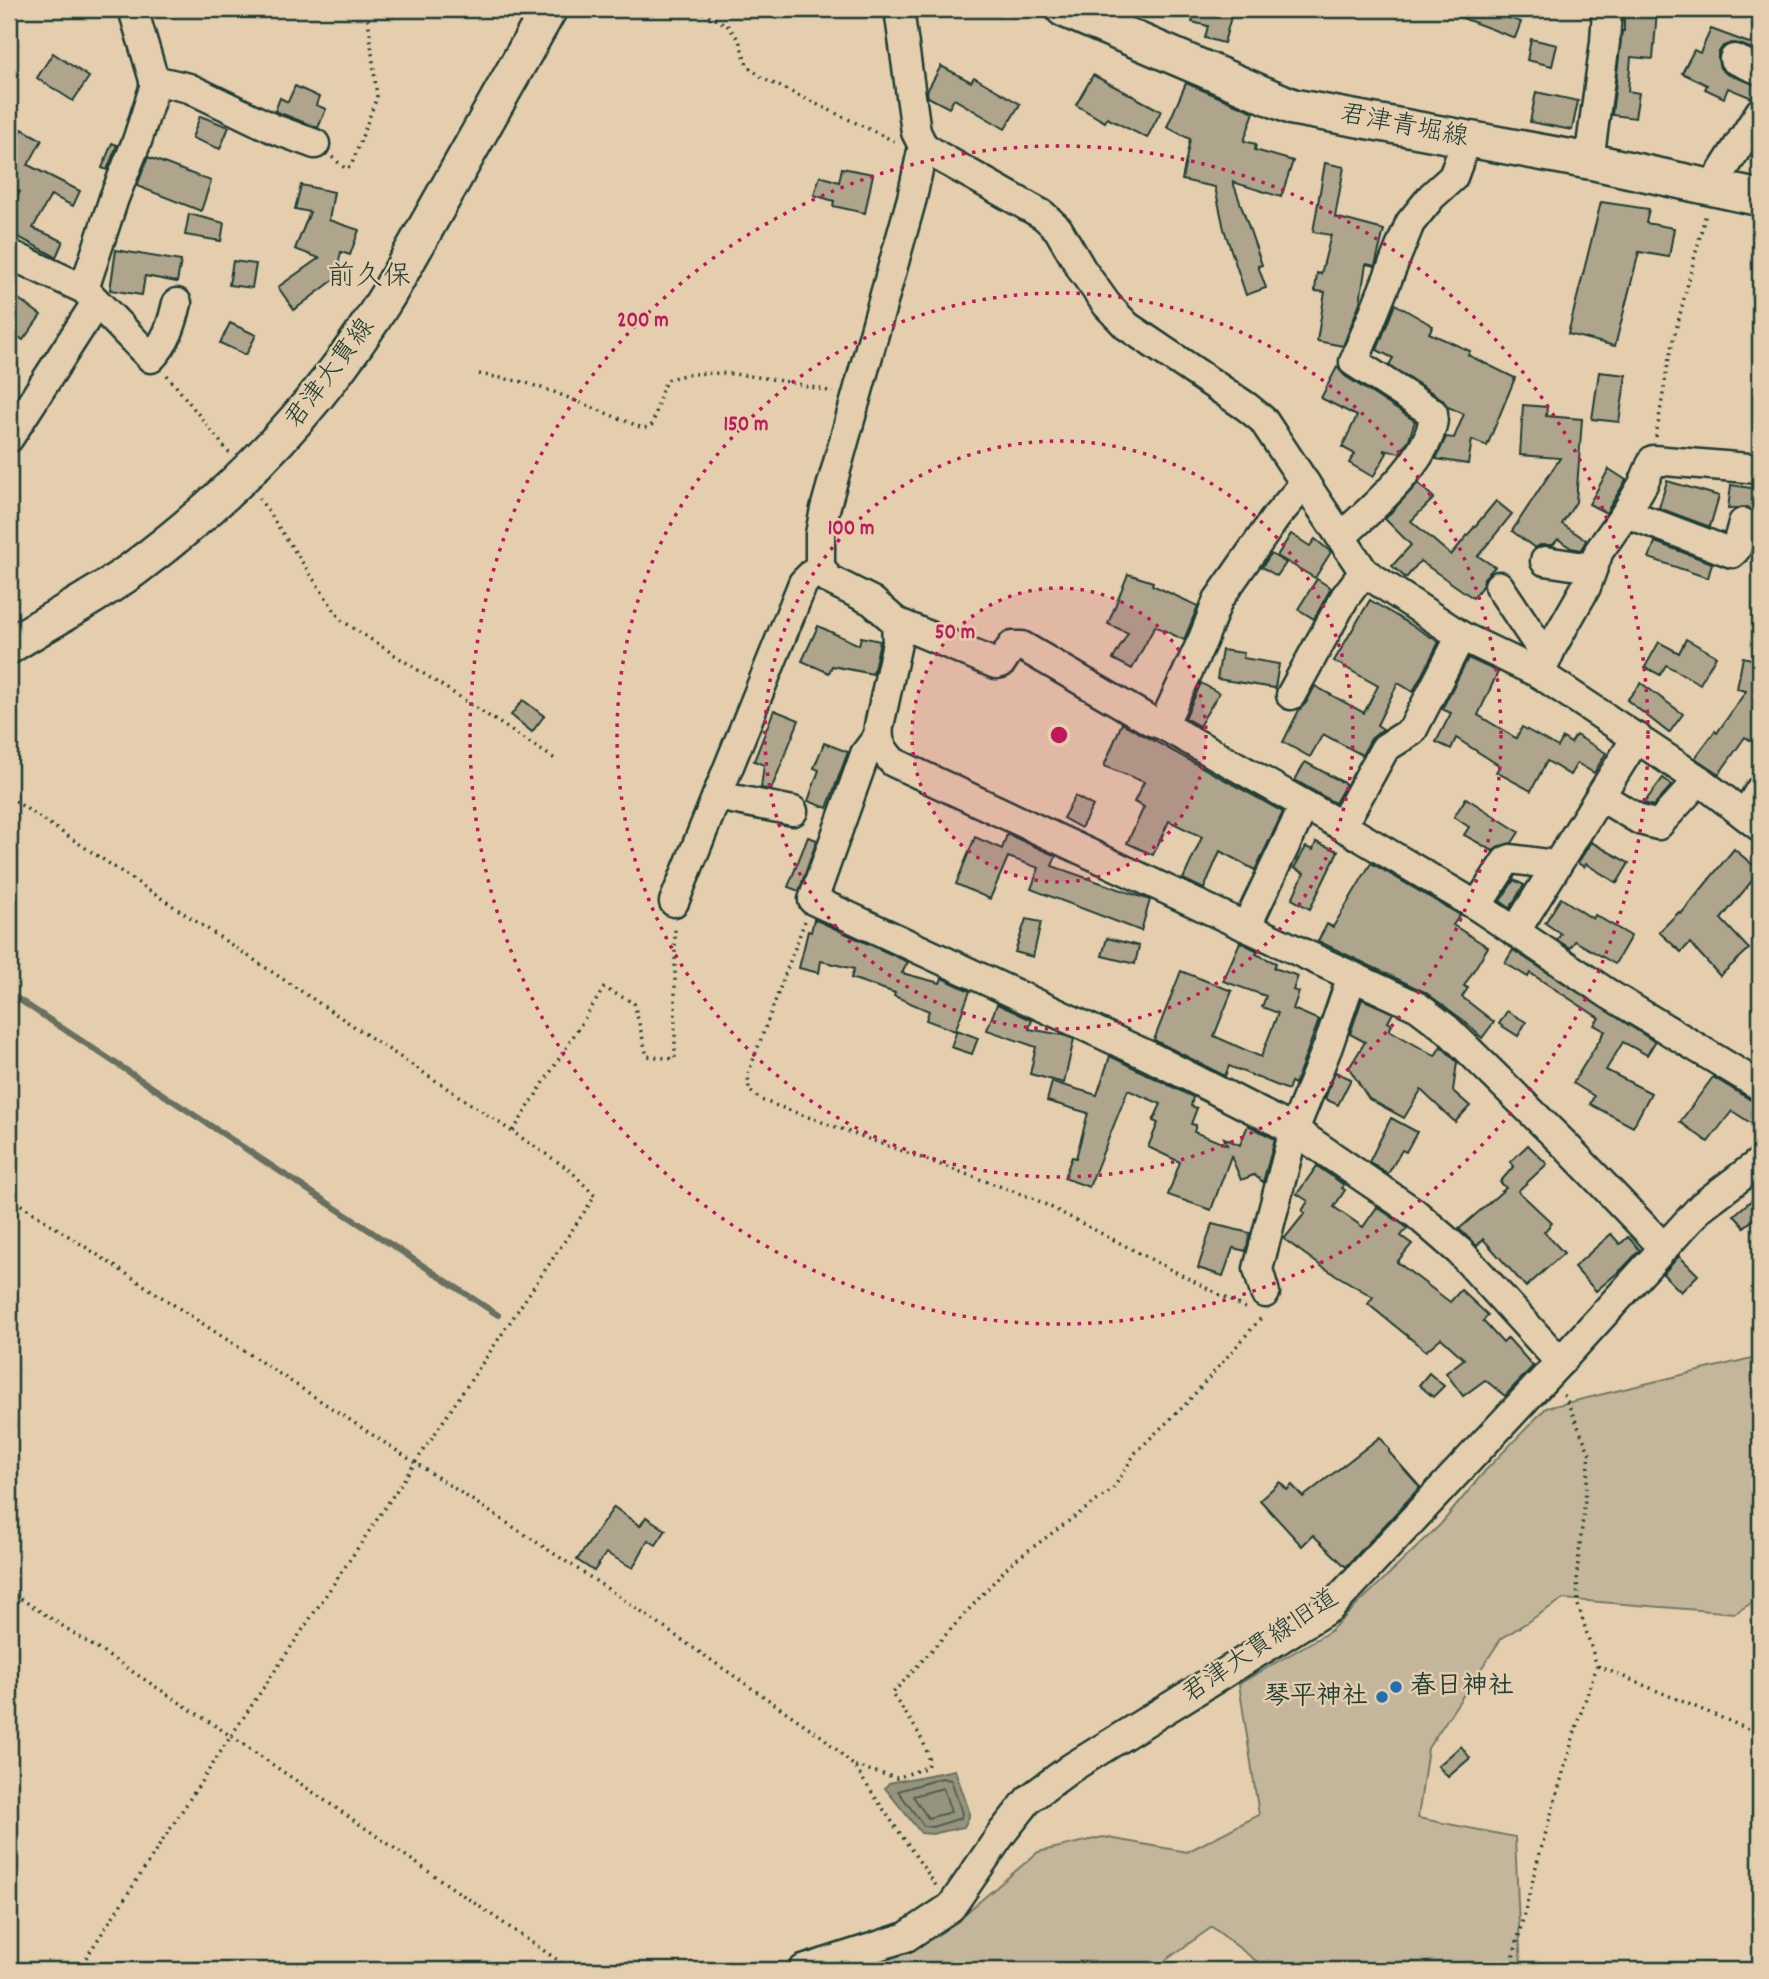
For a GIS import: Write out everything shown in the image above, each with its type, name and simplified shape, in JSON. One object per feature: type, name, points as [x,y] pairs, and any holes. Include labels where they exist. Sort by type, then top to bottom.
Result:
[{"type":"main road","name":"君津大貫線","points":[[9,646],[133,569],[197,518],[284,436],[327,386],[362,337],[549,9]]},
{"type":"main road","name":"君津青堀線","points":[[1064,9],[1293,107],[1588,162],[1760,198]]},
{"type":"street","points":[[9,438],[90,296],[114,198],[137,141],[154,80],[133,9]]},
{"type":"street","points":[[899,9],[916,132],[923,149],[912,198],[825,509],[820,534],[820,566],[828,579],[872,601],[896,622],[996,664],[1001,663],[1012,646],[1022,646],[1151,721],[1163,725],[1342,826],[1477,906],[1610,995],[1760,1086]]},
{"type":"street","points":[[1588,162],[1607,9]]},
{"type":"street","points":[[1734,60],[1760,70]]},
{"type":"street","points":[[154,80],[189,88],[274,129],[315,144]]},
{"type":"street","points":[[1712,187],[1759,116]]},
{"type":"street","points":[[1341,537],[1410,469],[1434,425],[1433,413],[1354,362],[1410,223],[1432,196],[1453,177],[1467,139]]},
{"type":"street","points":[[923,149],[1043,215],[1058,229],[1082,270],[1107,305],[1127,326],[1263,420],[1364,572],[1461,636],[1544,666],[1752,821],[1760,790]]},
{"type":"street","points":[[9,254],[90,296],[151,358],[171,331],[177,303]]},
{"type":"street","points":[[1544,666],[1586,587],[1599,551],[1626,513],[1653,460],[1760,469]]},
{"type":"street","points":[[1163,725],[1218,600],[1276,517],[1306,483]]},
{"type":"street","points":[[1626,513],[1732,553],[1736,550],[1743,523]]},
{"type":"street","points":[[1545,561],[1592,568]]},
{"type":"street","points":[[674,902],[803,583],[820,566]]},
{"type":"street","points":[[1291,695],[1345,597],[1364,572]]},
{"type":"street","points":[[1499,586],[1544,666]]},
{"type":"street","points":[[896,622],[897,643],[877,738],[865,754],[813,900],[1149,1056],[1294,1129],[1415,1213],[1460,1252],[1560,1362]]},
{"type":"street","points":[[1342,826],[1385,748],[1412,731],[1461,636]]},
{"type":"street","points":[[1515,932],[1637,737]]},
{"type":"street","points":[[877,738],[893,762],[1418,1007],[1447,1029],[1562,1142],[1663,1247]]},
{"type":"street","points":[[1600,796],[1640,820],[1658,825],[1699,780]]},
{"type":"street","points":[[717,796],[793,811]]},
{"type":"street","points":[[1246,927],[1304,806]]},
{"type":"street","points":[[1477,906],[1506,861],[1511,859],[1555,865]]},
{"type":"street","points":[[1265,1293],[1258,1269],[1294,1129],[1328,1046],[1352,976]]},
{"type":"street","name":"君津大貫線旧道","points":[[803,1970],[906,1937],[951,1907],[1029,1799],[1071,1768],[1331,1607],[1702,1206],[1760,1162]]},
{"type":"path","points":[[315,144],[346,169],[351,166],[376,104],[367,9]]},
{"type":"path","points":[[696,9],[727,26],[739,40],[747,65],[762,78],[886,138],[923,149]]},
{"type":"path","points":[[1653,460],[1670,357],[1712,187]]},
{"type":"path","points":[[479,374],[523,382],[554,392],[643,428],[653,424],[667,380],[684,375],[766,377],[856,397]]},
{"type":"path","points":[[333,611],[341,620],[558,761]]},
{"type":"path","points":[[9,797],[513,1131],[570,1170],[595,1196],[231,1736],[78,1970]]},
{"type":"path","points":[[813,900],[748,1074],[749,1090],[761,1100],[1035,1199],[1263,1317],[1185,1405],[1136,1452],[1113,1489],[1011,1563],[892,1694],[927,1748],[930,1761],[927,1767],[897,1777],[853,1765]]},
{"type":"path","points":[[513,1131],[604,988],[634,1003],[647,1056],[675,1059],[674,902]]},
{"type":"path","points":[[9,1197],[605,1587],[814,1730],[853,1765],[951,1907]]},
{"type":"path","points":[[1510,1970],[1541,1850],[1597,1665],[1578,1605],[1577,1572],[1590,1454],[1561,1388],[1560,1362]]},
{"type":"path","points":[[9,1591],[231,1736],[572,1970]]},
{"type":"path","points":[[1597,1665],[1760,1734]]},
{"type":"shaded area","points":[[1760,1356],[1760,1598],[1735,1613],[1563,1599],[1501,1639],[1428,1748],[1418,1818],[1515,1837],[1521,1970],[1268,1970],[1212,1927],[1152,1970],[851,1970],[959,1919],[1038,1852],[1103,1837],[1187,1852],[1259,1815],[1239,1684],[1329,1632],[1441,1524],[1485,1471],[1546,1408]]},
{"type":"water","points":[[955,1770],[969,1811],[964,1827],[932,1834],[921,1833],[885,1788],[889,1783]]},
{"type":"building","points":[[1196,9],[1233,9],[1224,43],[1205,38],[1208,26],[1192,22]]},
{"type":"building","points":[[1444,9],[1483,9],[1521,22],[1515,38]]},
{"type":"building","points":[[1624,11],[1657,11],[1653,59],[1631,57],[1628,91],[1639,93],[1635,118],[1612,115],[1624,31]]},
{"type":"building","points":[[1711,29],[1760,47],[1760,52],[1731,43],[1723,46],[1718,53],[1720,68],[1727,74],[1760,86],[1758,96],[1752,98],[1728,88],[1724,98],[1705,89],[1707,85],[1682,73],[1694,50],[1700,53]]},
{"type":"building","points":[[1531,39],[1557,45],[1552,66],[1527,60]]},
{"type":"building","points":[[53,53],[89,77],[73,101],[37,78]]},
{"type":"building","points":[[941,66],[971,82],[974,77],[1020,104],[1005,129],[954,99],[949,108],[928,97],[927,91]]},
{"type":"building","points":[[1093,75],[1161,111],[1147,138],[1107,118],[1105,122],[1076,105]]},
{"type":"building","points":[[1186,83],[1254,112],[1244,141],[1256,144],[1255,150],[1293,161],[1281,197],[1233,182],[1262,265],[1258,266],[1266,288],[1246,295],[1224,229],[1215,187],[1182,180],[1190,139],[1167,127]]},
{"type":"building","points":[[295,86],[319,97],[316,105],[326,109],[318,128],[275,111],[280,98],[288,102]]},
{"type":"building","points":[[1536,92],[1578,101],[1572,130],[1530,122]]},
{"type":"building","points":[[200,116],[229,127],[220,149],[192,138]]},
{"type":"building","points":[[22,129],[42,140],[28,165],[80,191],[73,206],[51,195],[33,228],[63,241],[56,257],[9,232],[9,211],[20,192],[9,186],[9,131],[18,136]]},
{"type":"building","points":[[112,143],[117,145],[107,170],[102,168]]},
{"type":"building","points":[[148,157],[211,181],[201,211],[137,186]]},
{"type":"building","points":[[1325,163],[1344,167],[1335,217],[1384,230],[1375,266],[1366,264],[1360,302],[1343,346],[1317,341],[1325,292],[1315,291],[1317,273],[1321,274],[1331,235],[1313,232]]},
{"type":"building","points":[[842,168],[873,174],[865,213],[833,206],[834,201],[814,195],[820,176],[839,182]]},
{"type":"building","points":[[301,185],[334,192],[329,220],[359,230],[350,255],[341,252],[335,279],[294,310],[278,287],[319,258],[295,249],[310,212],[295,209]]},
{"type":"building","points":[[1601,202],[1649,209],[1646,223],[1674,228],[1669,257],[1639,252],[1615,346],[1568,334]]},
{"type":"building","points":[[189,214],[224,223],[221,241],[185,235]]},
{"type":"building","points":[[116,250],[181,261],[177,282],[145,276],[142,295],[110,290]]},
{"type":"building","points":[[233,261],[256,264],[252,288],[229,285]]},
{"type":"building","points":[[9,292],[41,315],[23,340],[9,330]]},
{"type":"building","points":[[1395,304],[1433,326],[1429,333],[1470,351],[1468,355],[1515,378],[1487,446],[1472,440],[1468,464],[1436,459],[1446,437],[1454,438],[1464,414],[1448,407],[1442,399],[1389,365],[1393,358],[1377,350]]},
{"type":"building","points":[[230,323],[256,335],[246,355],[220,343]]},
{"type":"building","points":[[1337,367],[1345,376],[1415,421],[1409,439],[1400,453],[1383,450],[1387,453],[1373,477],[1349,463],[1355,454],[1342,447],[1357,416],[1321,398]]},
{"type":"building","points":[[1599,372],[1626,375],[1619,422],[1592,419]]},
{"type":"building","points":[[1523,405],[1547,407],[1546,416],[1582,419],[1576,502],[1562,524],[1586,540],[1582,550],[1571,548],[1558,539],[1553,545],[1540,545],[1535,548],[1512,531],[1560,458],[1520,455]]},
{"type":"building","points":[[1609,469],[1626,480],[1606,513],[1589,504]]},
{"type":"building","points":[[1667,481],[1719,496],[1710,527],[1659,508]]},
{"type":"building","points":[[1418,483],[1434,498],[1411,521],[1451,555],[1496,501],[1512,514],[1478,556],[1495,567],[1484,578],[1483,585],[1473,598],[1420,561],[1406,578],[1392,566],[1411,545],[1385,519]]},
{"type":"building","points":[[1731,485],[1758,489],[1754,511],[1747,507],[1728,509]]},
{"type":"building","points":[[1291,534],[1310,546],[1315,539],[1331,552],[1315,578],[1277,556]]},
{"type":"building","points":[[1655,542],[1712,563],[1708,578],[1649,558]]},
{"type":"building","points":[[1271,554],[1286,563],[1277,576],[1262,567]]},
{"type":"building","points":[[1128,574],[1153,582],[1152,585],[1198,606],[1184,640],[1155,626],[1132,669],[1113,659],[1128,633],[1108,624]]},
{"type":"building","points":[[1317,579],[1331,588],[1314,619],[1298,609]]},
{"type":"building","points":[[1370,600],[1439,642],[1413,692],[1398,683],[1377,725],[1383,729],[1371,739],[1362,755],[1323,734],[1310,757],[1283,742],[1315,686],[1364,713],[1378,686],[1334,661]]},
{"type":"building","points":[[818,626],[859,645],[861,637],[880,641],[873,674],[832,666],[829,673],[802,661]]},
{"type":"building","points":[[1686,639],[1716,656],[1700,684],[1666,665],[1660,675],[1645,667],[1659,642],[1679,653]]},
{"type":"building","points":[[1222,650],[1244,653],[1243,658],[1279,664],[1275,688],[1217,679]]},
{"type":"building","points":[[1743,657],[1760,661],[1760,747],[1745,737],[1719,774],[1695,758],[1715,731],[1717,733],[1746,691],[1737,689]]},
{"type":"building","points":[[1468,658],[1498,672],[1478,715],[1516,738],[1522,727],[1558,747],[1563,738],[1571,743],[1576,735],[1606,753],[1594,773],[1577,763],[1570,775],[1547,761],[1531,791],[1496,772],[1500,766],[1456,738],[1451,749],[1436,742],[1451,713],[1442,709]]},
{"type":"building","points":[[1201,683],[1219,693],[1199,726],[1185,718]]},
{"type":"building","points":[[1641,683],[1683,714],[1669,733],[1627,700]]},
{"type":"building","points":[[523,700],[544,716],[532,732],[511,715]]},
{"type":"building","points":[[774,710],[799,720],[771,790],[761,788],[764,765],[754,761]]},
{"type":"building","points":[[1122,723],[1283,812],[1255,870],[1220,851],[1204,889],[1183,879],[1202,837],[1169,821],[1153,855],[1127,843],[1144,807],[1134,802],[1144,782],[1104,766]]},
{"type":"building","points":[[824,743],[848,752],[827,808],[808,801],[819,770],[814,768]]},
{"type":"building","points":[[1305,762],[1346,784],[1335,803],[1295,780]]},
{"type":"building","points":[[1663,778],[1672,785],[1653,806],[1644,803]]},
{"type":"building","points":[[1075,796],[1093,806],[1081,828],[1063,818]]},
{"type":"building","points":[[1466,798],[1519,832],[1512,843],[1493,851],[1464,835],[1469,827],[1454,817]]},
{"type":"building","points":[[1007,834],[1056,856],[1052,866],[1150,900],[1141,931],[1031,889],[1039,868],[1008,857],[990,899],[956,884],[975,837],[1002,849]]},
{"type":"building","points":[[808,837],[817,840],[799,891],[788,887]]},
{"type":"building","points":[[1316,842],[1338,851],[1310,909],[1292,899],[1304,873],[1294,868],[1306,847],[1313,850]]},
{"type":"building","points":[[1591,842],[1629,863],[1617,883],[1586,864],[1584,867],[1578,863]]},
{"type":"building","points":[[1734,849],[1760,871],[1721,919],[1749,949],[1720,976],[1690,943],[1681,952],[1659,932],[1679,912],[1681,914]]},
{"type":"building","points":[[1371,863],[1460,915],[1453,925],[1488,947],[1464,986],[1468,988],[1462,997],[1494,1022],[1482,1038],[1425,992],[1318,941],[1327,924],[1333,927]]},
{"type":"building","points":[[1514,880],[1524,885],[1510,908],[1500,901]]},
{"type":"building","points":[[1561,898],[1593,919],[1595,915],[1631,936],[1615,964],[1575,941],[1570,948],[1557,940],[1561,934],[1545,923]]},
{"type":"building","points":[[814,919],[908,962],[902,973],[940,983],[942,978],[970,991],[955,1031],[926,1020],[929,1011],[894,996],[895,993],[851,978],[854,969],[821,961],[819,973],[799,968],[808,931],[811,932]]},
{"type":"building","points":[[1026,919],[1041,922],[1033,957],[1015,952]]},
{"type":"building","points":[[1107,938],[1139,946],[1135,964],[1102,956]]},
{"type":"building","points":[[1240,942],[1258,951],[1256,954],[1276,963],[1274,968],[1298,976],[1293,990],[1299,992],[1293,1009],[1319,1020],[1295,1084],[1291,1082],[1288,1090],[1229,1066],[1225,1076],[1154,1040],[1181,971],[1232,991],[1214,1036],[1261,1057],[1278,1013],[1262,1007],[1266,996],[1223,981]]},
{"type":"building","points":[[1513,950],[1655,1042],[1647,1055],[1623,1042],[1606,1070],[1651,1093],[1633,1127],[1590,1104],[1594,1096],[1573,1083],[1605,1031],[1594,1025],[1599,1018],[1530,973],[1528,977],[1505,963]]},
{"type":"building","points":[[1362,999],[1393,1013],[1388,1022],[1392,1025],[1389,1030],[1435,1056],[1441,1046],[1457,1062],[1453,1091],[1470,1106],[1455,1122],[1421,1090],[1404,1118],[1369,1099],[1349,1068],[1365,1042],[1350,1034]]},
{"type":"building","points":[[997,1004],[1032,1020],[1029,1029],[1074,1039],[1064,1083],[1030,1074],[1036,1047],[987,1030]]},
{"type":"building","points":[[1507,1011],[1526,1022],[1518,1036],[1499,1024]]},
{"type":"building","points":[[957,1030],[978,1038],[972,1054],[951,1047]]},
{"type":"building","points":[[1110,1056],[1193,1097],[1191,1106],[1197,1108],[1191,1124],[1196,1125],[1194,1132],[1227,1145],[1224,1138],[1240,1145],[1248,1125],[1275,1139],[1263,1182],[1254,1175],[1241,1180],[1231,1156],[1211,1210],[1168,1195],[1180,1162],[1148,1147],[1158,1123],[1153,1121],[1161,1104],[1128,1090],[1089,1187],[1064,1178],[1072,1157],[1076,1158],[1088,1113],[1047,1101],[1052,1082],[1097,1095]]},
{"type":"building","points":[[1335,1072],[1351,1079],[1338,1105],[1325,1099]]},
{"type":"building","points":[[1713,1077],[1760,1103],[1760,1129],[1732,1111],[1708,1142],[1680,1122]]},
{"type":"building","points":[[1391,1118],[1417,1132],[1406,1152],[1402,1150],[1388,1174],[1369,1162]]},
{"type":"building","points":[[1528,1145],[1547,1164],[1518,1191],[1552,1223],[1544,1232],[1564,1253],[1526,1287],[1483,1239],[1477,1246],[1459,1229],[1506,1188],[1500,1182],[1514,1166],[1510,1162]]},
{"type":"building","points":[[1317,1166],[1344,1185],[1342,1188],[1345,1190],[1334,1207],[1363,1227],[1377,1207],[1405,1226],[1407,1228],[1401,1236],[1412,1244],[1397,1262],[1450,1302],[1461,1290],[1488,1315],[1483,1321],[1503,1343],[1508,1338],[1533,1366],[1505,1396],[1485,1380],[1463,1396],[1446,1373],[1464,1359],[1441,1338],[1426,1351],[1368,1304],[1373,1297],[1321,1266],[1284,1239],[1305,1213],[1302,1211],[1308,1201],[1297,1194]]},
{"type":"building","points":[[1760,1193],[1760,1214],[1744,1227],[1734,1215]]},
{"type":"building","points":[[1212,1224],[1250,1233],[1246,1251],[1233,1248],[1223,1276],[1198,1268]]},
{"type":"building","points":[[1611,1234],[1620,1244],[1628,1237],[1640,1250],[1596,1291],[1574,1267]]},
{"type":"building","points":[[1679,1256],[1698,1275],[1681,1292],[1663,1274]]},
{"type":"building","points":[[1429,1373],[1444,1386],[1433,1397],[1419,1385]]},
{"type":"building","points":[[1380,1437],[1389,1452],[1420,1487],[1346,1567],[1313,1535],[1302,1546],[1260,1500],[1280,1482],[1287,1490],[1292,1485],[1303,1497]]},
{"type":"building","points":[[614,1507],[640,1526],[646,1517],[666,1530],[656,1545],[648,1540],[633,1568],[606,1553],[594,1571],[577,1560]]},
{"type":"building","points":[[1461,1746],[1470,1758],[1448,1777],[1438,1766]]},
{"type":"waterway","points":[[9,993],[498,1315]]},
{"type":"place","name":"春日神社","points":[[1396,1687]]},
{"type":"place","name":"琴平神社","points":[[1382,1697]]},
{"type":"district","name":"前久保","points":[[369,279]]}]
